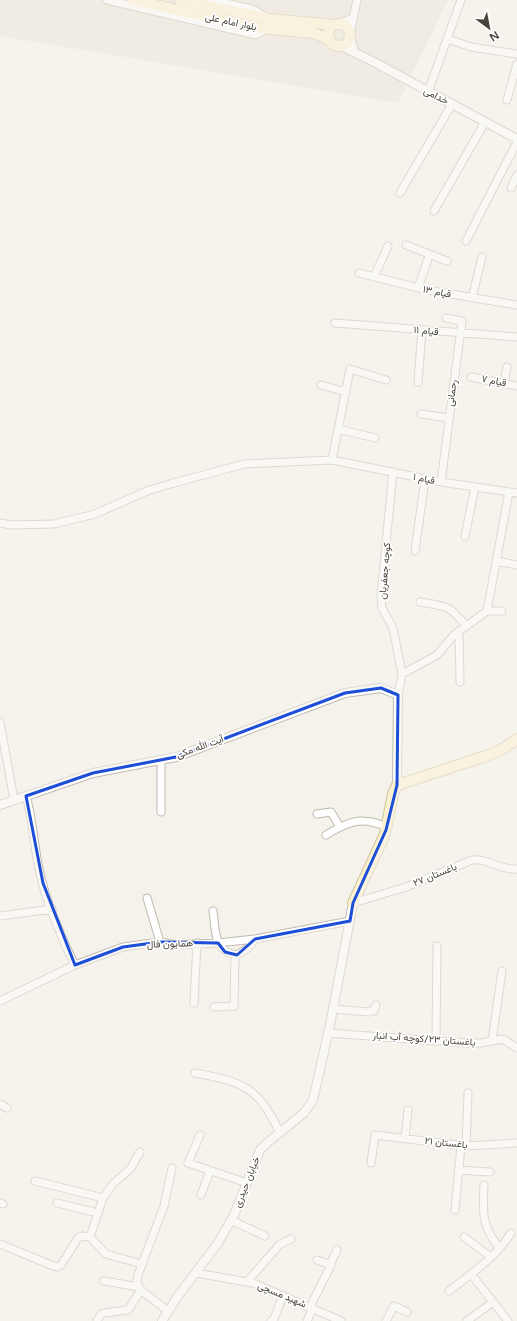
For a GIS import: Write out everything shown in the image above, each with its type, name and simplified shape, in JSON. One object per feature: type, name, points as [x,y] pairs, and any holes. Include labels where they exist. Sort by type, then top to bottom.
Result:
[{"type":"main road","name":"بلوار امام علی","points":[[132,0],[314,33],[330,40]]},
{"type":"main road","name":"بلوار امام علی","points":[[180,0],[268,24],[336,25]]},
{"type":"main road","points":[[336,25],[343,25],[348,28],[350,35],[346,43],[339,46],[330,40],[328,34],[330,29],[336,25]]},
{"type":"main road","points":[[353,903],[387,827],[393,794],[397,785],[483,757],[500,750],[517,739]]},
{"type":"street","points":[[107,0],[256,34],[268,24],[252,9],[242,3],[211,0]]},
{"type":"street","points":[[354,52],[350,35],[352,18],[357,0]]},
{"type":"street","points":[[428,92],[461,0]]},
{"type":"street","points":[[336,25],[352,18]]},
{"type":"street","points":[[448,39],[471,47],[517,54]]},
{"type":"street","name":"خدامی","points":[[339,46],[354,52],[517,140]]},
{"type":"street","points":[[507,100],[517,64]]},
{"type":"street","points":[[400,193],[452,104]]},
{"type":"street","points":[[434,211],[484,122]]},
{"type":"street","points":[[466,241],[517,140]]},
{"type":"street","points":[[511,188],[517,175]]},
{"type":"street","points":[[374,277],[388,246]]},
{"type":"street","points":[[406,246],[429,256],[447,261]]},
{"type":"street","points":[[418,288],[429,256]]},
{"type":"street","points":[[472,298],[482,257]]},
{"type":"street","name":"قیام ۱۳","points":[[359,273],[418,288],[517,305]]},
{"type":"street","points":[[446,318],[462,321],[460,333]]},
{"type":"street","name":"قیام ۱۱","points":[[335,323],[517,337]]},
{"type":"street","points":[[418,382],[422,330]]},
{"type":"street","name":"رحمانی","points":[[441,482],[460,333]]},
{"type":"street","points":[[504,383],[507,367]]},
{"type":"street","points":[[332,460],[350,369],[386,380]]},
{"type":"street","name":"قیام ۷","points":[[471,377],[517,386]]},
{"type":"street","points":[[321,385],[346,392]]},
{"type":"street","points":[[421,414],[449,418]]},
{"type":"street","points":[[338,430],[375,438]]},
{"type":"street","name":"قیام ۱","points":[[0,523],[11,525],[54,524],[95,514],[164,485],[244,464],[332,460],[441,482],[517,493]]},
{"type":"street","name":"کوچه جعفریان","points":[[393,472],[381,595],[382,608],[394,628],[402,674],[398,695],[397,785]]},
{"type":"street","points":[[415,551],[425,479]]},
{"type":"street","points":[[465,536],[475,487]]},
{"type":"street","points":[[487,611],[509,492]]},
{"type":"street","points":[[496,561],[517,565]]},
{"type":"street","points":[[420,602],[447,606],[456,613],[466,626]]},
{"type":"street","points":[[402,674],[437,655],[459,631],[487,611],[502,611]]},
{"type":"street","points":[[459,631],[460,682]]},
{"type":"street","name":"آیت الله مکی","points":[[0,805],[93,773],[176,757],[345,693],[381,688],[398,695]]},
{"type":"street","points":[[0,722],[14,800]]},
{"type":"street","points":[[161,760],[161,812]]},
{"type":"street","points":[[26,796],[32,816],[39,869],[52,909],[74,965]]},
{"type":"street","points":[[317,814],[331,812],[340,827]]},
{"type":"street","points":[[326,835],[340,827],[364,820],[372,821],[387,827]]},
{"type":"street","name":"باغستان ۲۷","points":[[353,903],[406,887],[472,860],[480,860],[509,869],[517,869]]},
{"type":"street","points":[[147,898],[160,942]]},
{"type":"street","name":"خیابان حیدری","points":[[162,1321],[218,1243],[231,1220],[260,1150],[304,1112],[311,1103],[328,1033],[353,903]]},
{"type":"street","points":[[0,916],[52,909]]},
{"type":"street","points":[[213,911],[218,943],[225,952],[235,955],[242,953],[255,939]]},
{"type":"street","name":"همایون فال","points":[[0,1001],[74,965],[123,947],[160,942],[176,945],[255,939],[350,921]]},
{"type":"street","points":[[194,1003],[197,943]]},
{"type":"street","points":[[436,1040],[437,946]]},
{"type":"street","points":[[214,1007],[234,1006],[235,955]]},
{"type":"street","points":[[492,1041],[502,971]]},
{"type":"street","points":[[333,1009],[369,1012],[374,1011],[376,1004]]},
{"type":"street","name":"باغستان ۲۳/کوچه آب انبار","points":[[328,1033],[476,1043],[503,1039],[517,1048]]},
{"type":"street","points":[[195,1073],[231,1081],[249,1088],[269,1110],[280,1132]]},
{"type":"street","points":[[455,1210],[458,1170],[463,1146],[468,1093]]},
{"type":"street","points":[[0,1104],[7,1108]]},
{"type":"street","points":[[405,1138],[408,1110]]},
{"type":"street","points":[[200,1135],[188,1163],[247,1183]]},
{"type":"street","name":"باغستان ۲۱","points":[[371,1163],[375,1135],[463,1146],[517,1143]]},
{"type":"street","points":[[90,1237],[103,1198],[113,1184],[131,1168],[140,1152]]},
{"type":"street","points":[[97,1321],[101,1314],[128,1310],[140,1288],[138,1275],[164,1206],[172,1168]]},
{"type":"street","points":[[458,1170],[490,1172]]},
{"type":"street","points":[[201,1195],[210,1171]]},
{"type":"street","points":[[35,1181],[103,1198]]},
{"type":"street","points":[[484,1185],[483,1216],[487,1230],[499,1248]]},
{"type":"street","points":[[57,1203],[98,1212]]},
{"type":"street","points":[[231,1220],[265,1236]]},
{"type":"street","points":[[449,1291],[491,1257],[511,1233]]},
{"type":"street","points":[[0,1244],[57,1267],[61,1265],[78,1238],[82,1236],[90,1237],[106,1254],[141,1264]]},
{"type":"street","points":[[464,1237],[491,1257]]},
{"type":"street","points":[[247,1282],[280,1244],[290,1239]]},
{"type":"street","points":[[307,1321],[337,1250]]},
{"type":"street","points":[[317,1260],[330,1265]]},
{"type":"street","name":"شهید مسچی","points":[[196,1273],[247,1282],[312,1307],[341,1321]]},
{"type":"street","points":[[471,1274],[508,1321]]},
{"type":"street","points":[[104,1281],[140,1288],[168,1311]]},
{"type":"street","points":[[271,1321],[274,1319],[283,1295]]},
{"type":"street","points":[[467,1321],[493,1302]]},
{"type":"street","points":[[386,1321],[394,1306],[407,1312]]},
{"type":"highlighted area","points":[[381,688],[398,695],[397,785],[386,830],[353,903],[350,921],[255,939],[237,955],[225,952],[218,943],[160,942],[123,947],[75,965],[43,883],[26,796],[93,773],[176,757],[345,693]]},
{"type":"shaded area","points":[[0,0],[448,0],[398,103],[0,36]]}]
